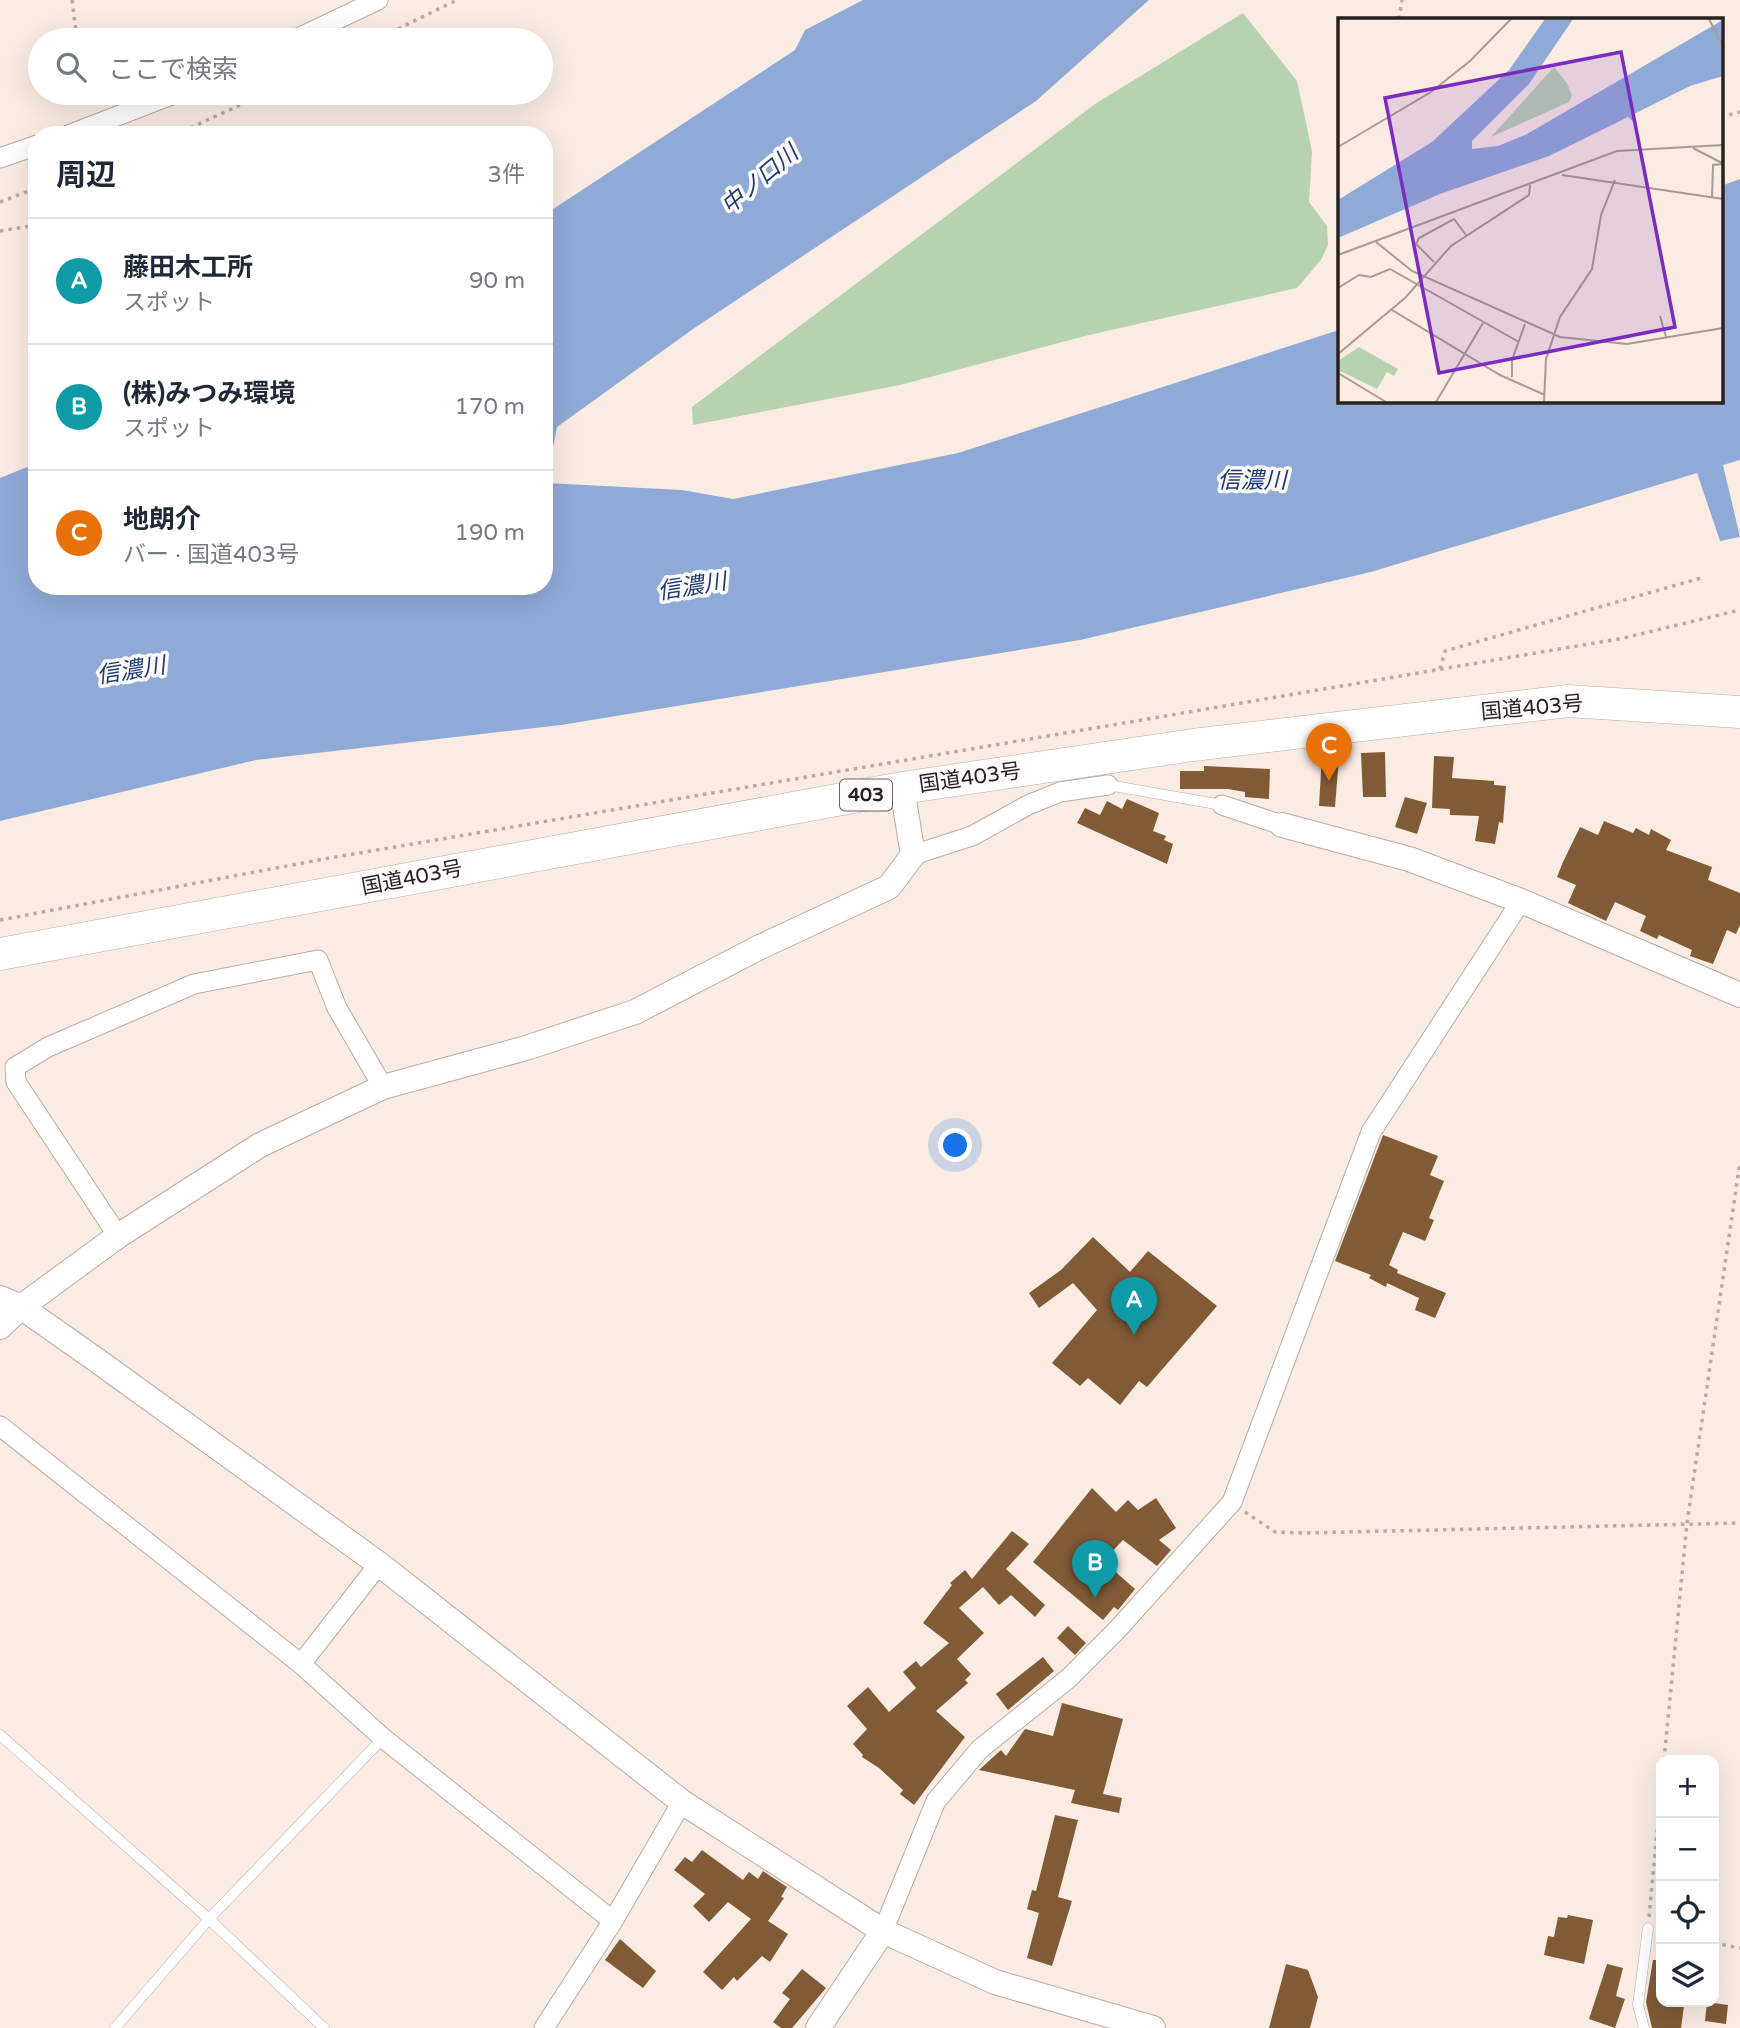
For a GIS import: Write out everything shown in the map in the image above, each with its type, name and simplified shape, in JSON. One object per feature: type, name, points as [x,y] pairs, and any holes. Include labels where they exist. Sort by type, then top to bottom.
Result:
[{"type":"highway","name":"国道403号","points":[[0,954],[902,788],[1193,745],[1568,701],[1740,712]]},
{"type":"street","points":[[319,28],[378,0]]},
{"type":"street","points":[[91,126],[146,105]]},
{"type":"street","points":[[0,158],[28,148]]},
{"type":"street","points":[[0,1327],[11,1303],[260,1145],[383,1087],[526,1048],[635,1012],[760,947],[889,887],[913,855],[972,836],[1028,804],[1060,792],[1108,785]]},
{"type":"street","points":[[902,788],[913,855]]},
{"type":"street","points":[[1222,805],[1282,825],[1409,859],[1521,901],[1740,995]]},
{"type":"street","points":[[818,2028],[883,1931],[936,1801],[980,1749],[1069,1678],[1117,1630],[1232,1502],[1371,1132],[1521,901]]},
{"type":"street","points":[[118,1236],[16,1082],[15,1067],[48,1047],[194,984],[318,960],[337,1008],[383,1087]]},
{"type":"street","points":[[11,1303],[379,1564],[682,1802],[883,1931],[995,1982],[1153,2028]]},
{"type":"street","points":[[0,1426],[301,1664],[383,1738],[613,1921]]},
{"type":"street","points":[[301,1664],[379,1564]]},
{"type":"street","points":[[544,2028],[613,1921],[682,1802]]},
{"type":"lane","points":[[1108,785],[1222,805]]},
{"type":"lane","points":[[0,1735],[209,1919],[324,2028]]},
{"type":"lane","points":[[115,2028],[209,1919],[383,1738]]},
{"type":"lane","points":[[1644,2028],[1638,2005],[1648,1928]]},
{"type":"path","points":[[72,0],[75,28]]},
{"type":"path","points":[[400,28],[457,0]]},
{"type":"path","points":[[1399,18],[1402,0]]},
{"type":"path","points":[[194,126],[240,105]]},
{"type":"path","points":[[1722,117],[1740,112]]},
{"type":"path","points":[[0,202],[28,191]]},
{"type":"path","points":[[0,231],[28,226]]},
{"type":"path","points":[[1440,670],[1445,651],[1701,578]]},
{"type":"path","points":[[0,920],[338,856],[1624,638],[1740,610]]},
{"type":"path","points":[[1664,1755],[1687,1523],[1740,1162]]},
{"type":"path","points":[[1232,1502],[1275,1532],[1740,1523]]},
{"type":"path","points":[[1648,1928],[1658,1818]]},
{"type":"path","points":[[1719,1943],[1740,1948]]},
{"type":"green space","points":[[1243,13],[1297,81],[1312,151],[1309,202],[1327,226],[1328,245],[1321,260],[1297,288],[1089,335],[900,385],[693,425],[692,407],[1095,104]]},
{"type":"water","name":"信濃川","points":[[863,0],[1149,0],[1036,101],[693,329],[557,427],[553,447],[553,209],[795,50],[805,30]]},
{"type":"water","name":"信濃川","points":[[1740,179],[1740,460],[1723,465],[1740,537],[1720,541],[1697,473],[1371,572],[1080,640],[561,725],[256,760],[0,821],[0,478],[28,467],[28,595],[553,595],[553,483],[682,490],[733,499],[958,453],[1338,330],[1338,402],[1722,402],[1722,186]]},
{"type":"building","points":[[1385,752],[1386,797],[1363,797],[1361,753]]},
{"type":"building","points":[[1322,755],[1339,757],[1335,807],[1319,806]]},
{"type":"building","points":[[1434,756],[1454,757],[1452,778],[1494,781],[1494,785],[1506,786],[1503,823],[1499,822],[1495,844],[1475,841],[1479,816],[1450,815],[1450,809],[1432,808]]},
{"type":"building","points":[[1204,766],[1270,769],[1269,799],[1245,797],[1245,792],[1228,789],[1180,789],[1180,771],[1204,771]]},
{"type":"building","points":[[1405,797],[1427,803],[1417,834],[1395,827]]},
{"type":"building","points":[[1127,799],[1159,813],[1153,831],[1166,836],[1164,840],[1173,844],[1167,864],[1077,823],[1085,808],[1100,815],[1107,801],[1122,809]]},
{"type":"building","points":[[1604,821],[1633,833],[1636,828],[1649,835],[1651,829],[1671,840],[1666,850],[1712,867],[1708,880],[1740,893],[1740,925],[1736,934],[1727,930],[1713,964],[1690,956],[1692,950],[1659,935],[1657,939],[1640,931],[1646,916],[1615,902],[1606,921],[1568,903],[1576,885],[1557,877],[1563,862],[1580,827],[1598,835]]},
{"type":"building","points":[[1383,1135],[1438,1156],[1430,1175],[1444,1181],[1429,1218],[1434,1220],[1425,1241],[1403,1232],[1389,1265],[1398,1270],[1397,1273],[1446,1293],[1435,1318],[1415,1310],[1419,1298],[1387,1283],[1386,1287],[1369,1278],[1371,1275],[1335,1261]]},
{"type":"building","points":[[1093,1237],[1130,1272],[1148,1251],[1217,1306],[1147,1387],[1139,1381],[1120,1405],[1088,1378],[1080,1386],[1052,1363],[1097,1310],[1073,1283],[1039,1308],[1029,1293],[1061,1270]]},
{"type":"building","points":[[1092,1488],[1116,1512],[1128,1500],[1138,1510],[1156,1498],[1176,1528],[1159,1540],[1171,1550],[1157,1566],[1123,1540],[1103,1561],[1135,1589],[1118,1610],[1114,1607],[1103,1620],[1033,1562]]},
{"type":"building","points":[[1012,1531],[1029,1544],[1006,1569],[1045,1605],[1035,1617],[1011,1595],[999,1605],[983,1587],[959,1608],[984,1633],[957,1659],[971,1674],[965,1680],[968,1683],[936,1711],[965,1737],[914,1805],[900,1794],[903,1790],[862,1757],[853,1744],[867,1729],[847,1706],[868,1687],[889,1712],[916,1688],[903,1672],[916,1661],[921,1667],[949,1643],[923,1623],[952,1585],[950,1583],[965,1570],[972,1579]]},
{"type":"building","points":[[1068,1626],[1086,1643],[1075,1655],[1057,1638]]},
{"type":"building","points":[[1043,1657],[1054,1671],[1008,1710],[996,1694]]},
{"type":"building","points":[[1062,1703],[1123,1719],[1103,1794],[1122,1798],[1119,1813],[1071,1803],[1075,1790],[979,1770],[1001,1750],[1006,1756],[1025,1729],[1053,1736]]},
{"type":"building","points":[[1055,1815],[1078,1820],[1058,1897],[1072,1901],[1052,1966],[1027,1958],[1039,1913],[1027,1909],[1032,1890],[1036,1891]]},
{"type":"building","points":[[702,1850],[743,1880],[749,1872],[758,1879],[763,1871],[787,1887],[781,1897],[784,1898],[768,1921],[788,1934],[770,1962],[762,1956],[737,1981],[734,1977],[722,1990],[703,1972],[751,1919],[728,1902],[709,1922],[693,1906],[705,1894],[674,1870],[685,1857],[692,1862]]},
{"type":"building","points":[[1568,1915],[1593,1920],[1584,1964],[1544,1955],[1548,1936],[1554,1937],[1558,1917],[1567,1918]]},
{"type":"building","points":[[620,1939],[656,1971],[643,1988],[605,1960]]},
{"type":"building","points":[[1653,1960],[1656,1960],[1656,2007],[1684,2007],[1681,2028],[1652,2028],[1646,2002]]},
{"type":"building","points":[[1286,1964],[1308,1970],[1318,1997],[1310,2028],[1269,2028]]},
{"type":"building","points":[[1607,1964],[1623,1968],[1616,1996],[1625,1999],[1615,2028],[1589,2019]]},
{"type":"building","points":[[802,1969],[826,1988],[792,2028],[781,2028],[773,2022],[790,1999],[782,1993]]},
{"type":"building","points":[[1719,2004],[1728,2005],[1726,2024],[1705,2021],[1706,2007],[1719,2007]]},
{"type":"place","name":"地朗介","points":[[1329,781]]},
{"type":"place","name":"藤田木工所","points":[[1134,1335]]},
{"type":"place","name":"(株)みつみ環境","points":[[1095,1598]]},
{"type":"water label","name":"中ノ口川","points":[[760,180]]}]
